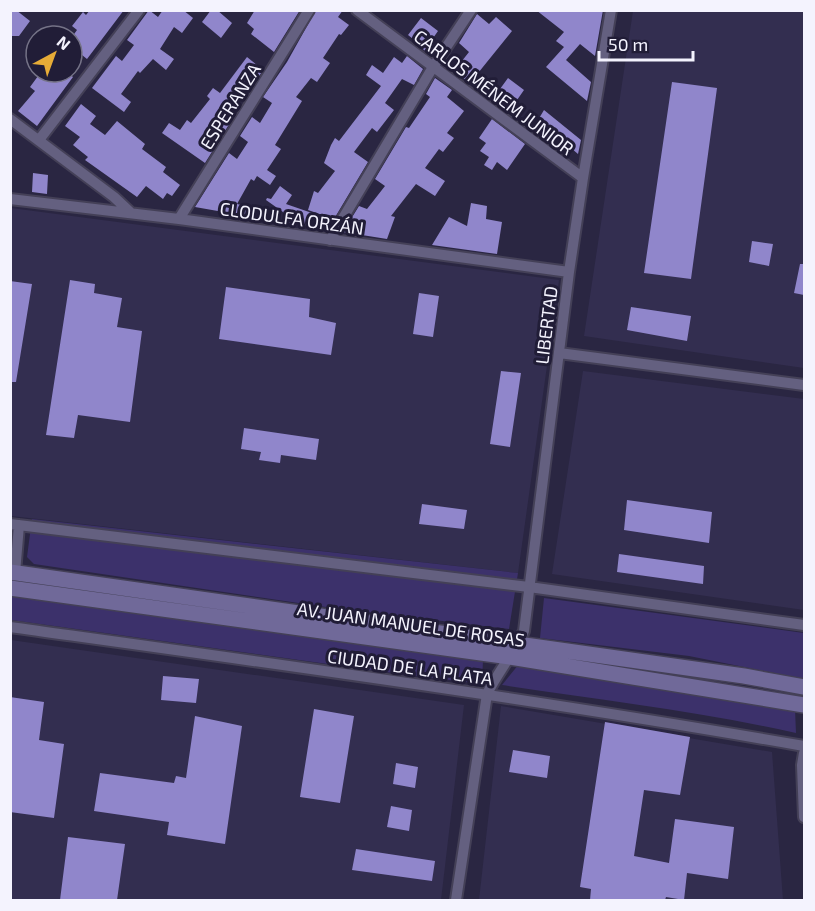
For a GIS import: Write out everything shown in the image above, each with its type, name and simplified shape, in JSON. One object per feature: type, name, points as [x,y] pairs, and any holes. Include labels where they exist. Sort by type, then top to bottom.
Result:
[{"type":"main road","name":"AV. JUAN MANUEL DE ROSAS","points":[[13,572],[744,676],[804,687]]},
{"type":"main road","name":"AV. JUAN MANUEL DE ROSAS","points":[[10,588],[510,657],[804,705]]},
{"type":"street","points":[[39,140],[139,10]]},
{"type":"street","name":"ESPERANZA","points":[[179,219],[309,10]]},
{"type":"street","name":"CARLOS MÉNEM JUNIOR","points":[[357,10],[583,178]]},
{"type":"street","points":[[330,240],[433,67],[471,10]]},
{"type":"street","name":"LIBERTAD","points":[[487,694],[524,631],[569,272],[611,10]]},
{"type":"street","points":[[10,119],[114,197],[131,213]]},
{"type":"street","name":"CLODULFA ORZÁN","points":[[10,198],[569,272]]},
{"type":"street","points":[[559,353],[804,385]]},
{"type":"street","points":[[13,572],[15,525],[529,587],[804,625]]},
{"type":"street","name":"CIUDAD DE LA PLATA","points":[[10,627],[487,694],[645,718],[804,746]]},
{"type":"street","points":[[456,900],[487,694]]},
{"type":"street","points":[[804,753],[802,765],[804,818]]},
{"type":"shaded area","points":[[633,11],[804,11],[804,368],[584,336]]},
{"type":"shaded area","points":[[11,208],[559,280],[518,573],[11,516]]},
{"type":"shaded area","points":[[583,371],[804,399],[804,610],[552,574]]},
{"type":"shaded area","points":[[32,519],[518,573],[509,629],[326,607],[34,564],[27,557]]},
{"type":"shaded area","points":[[11,596],[483,660],[482,684],[11,620]]},
{"type":"shaded area","points":[[544,598],[804,633],[804,679],[689,656],[540,638]]},
{"type":"shaded area","points":[[11,640],[464,705],[441,900],[11,900]]},
{"type":"shaded area","points":[[519,664],[795,709],[796,733],[686,712],[502,685]]},
{"type":"shaded area","points":[[501,706],[772,752],[783,900],[479,900]]},
{"type":"building","points":[[10,10],[16,10],[30,21],[24,24],[24,29],[19,36],[10,36]]},
{"type":"building","points":[[90,10],[124,10],[87,59],[84,57],[84,24],[74,24],[83,12],[86,15]]},
{"type":"building","points":[[149,10],[158,17],[163,10],[183,10],[193,18],[182,33],[174,27],[160,49],[174,59],[166,70],[153,59],[140,73],[138,71],[121,94],[131,102],[124,112],[92,88],[116,56],[122,61],[134,45],[127,40]]},
{"type":"building","points":[[211,10],[217,10],[232,23],[221,38],[202,22]]},
{"type":"building","points":[[255,10],[300,10],[274,52],[251,34],[254,29],[247,23]]},
{"type":"building","points":[[316,10],[343,10],[338,17],[349,25],[341,35],[339,34],[323,58],[330,63],[317,82],[311,78],[296,97],[302,101],[275,145],[281,149],[267,170],[276,176],[270,185],[257,176],[254,181],[251,179],[237,204],[271,212],[269,220],[195,207],[229,153],[237,159],[248,142],[240,136],[252,117],[260,123],[272,103],[263,97],[287,62]]},
{"type":"building","points":[[536,10],[603,10],[595,56],[580,44],[566,60],[591,82],[587,101],[546,67],[564,47],[556,41],[564,32]]},
{"type":"building","points":[[477,14],[489,24],[496,17],[512,31],[470,83],[454,71],[469,52],[459,43]]},
{"type":"building","points":[[421,18],[438,31],[431,41],[437,46],[431,55],[408,35]]},
{"type":"building","points":[[407,56],[423,69],[414,85],[402,79],[385,103],[394,110],[377,132],[372,128],[354,152],[368,162],[334,219],[308,210],[314,191],[318,193],[335,171],[324,163],[335,138],[339,141],[381,86],[366,75],[372,65],[383,73],[394,57],[402,63]]},
{"type":"building","points":[[247,57],[263,70],[243,101],[236,96],[225,112],[233,118],[205,163],[162,133],[169,123],[180,130],[187,120],[191,123],[210,99],[207,96],[213,88],[220,93]]},
{"type":"building","points":[[435,78],[452,90],[447,97],[464,111],[447,133],[454,138],[443,152],[439,149],[425,168],[445,181],[435,196],[416,184],[391,216],[395,217],[387,239],[343,232],[359,206],[367,209],[385,186],[375,179],[406,127],[409,128],[430,97],[426,94]]},
{"type":"building","points":[[508,78],[524,90],[508,113],[492,100]]},
{"type":"building","points":[[672,82],[717,88],[691,279],[644,273]]},
{"type":"building","points":[[32,84],[68,84],[37,126],[18,111],[35,91],[30,87]]},
{"type":"building","points":[[81,104],[96,116],[90,124],[105,135],[117,121],[145,144],[142,149],[166,167],[163,172],[180,185],[172,196],[167,193],[163,199],[146,186],[137,197],[85,160],[88,157],[73,145],[80,137],[65,126]]},
{"type":"building","points":[[544,110],[581,140],[578,154],[538,120]]},
{"type":"building","points":[[492,119],[525,144],[507,170],[497,162],[492,170],[484,165],[489,157],[480,151],[486,143],[479,138]]},
{"type":"building","points":[[33,173],[48,175],[47,194],[32,192]]},
{"type":"building","points":[[280,186],[292,195],[286,204],[312,213],[309,226],[288,222],[290,217],[266,200],[271,199]]},
{"type":"building","points":[[471,203],[487,206],[486,219],[502,222],[497,254],[432,245],[449,217],[467,226]]},
{"type":"building","points":[[752,241],[773,244],[769,266],[749,262]]},
{"type":"building","points":[[800,264],[804,264],[804,295],[794,293]]},
{"type":"building","points":[[70,280],[95,284],[94,293],[122,298],[117,327],[142,331],[130,422],[78,415],[74,438],[46,435]]},
{"type":"building","points":[[10,281],[32,284],[16,382],[10,382]]},
{"type":"building","points":[[226,287],[310,299],[309,317],[336,323],[331,355],[219,339]]},
{"type":"building","points":[[419,293],[439,296],[433,337],[413,334]]},
{"type":"building","points":[[631,307],[691,316],[687,341],[627,330]]},
{"type":"building","points":[[501,371],[521,373],[510,447],[490,444]]},
{"type":"building","points":[[244,428],[319,439],[316,460],[281,455],[280,463],[259,460],[261,452],[241,449]]},
{"type":"building","points":[[627,500],[712,512],[709,543],[624,530]]},
{"type":"building","points":[[422,504],[467,510],[464,529],[419,524]]},
{"type":"building","points":[[619,554],[704,566],[703,584],[617,572]]},
{"type":"building","points":[[163,676],[199,679],[196,703],[161,700]]},
{"type":"building","points":[[10,697],[44,702],[39,740],[64,744],[54,818],[10,812]]},
{"type":"building","points":[[314,709],[354,716],[340,803],[300,797]]},
{"type":"building","points":[[195,716],[242,726],[225,844],[167,835],[169,822],[94,811],[100,773],[174,783],[176,776],[186,778]]},
{"type":"building","points":[[605,722],[690,737],[680,795],[644,790],[634,856],[669,863],[675,819],[734,827],[728,879],[687,873],[684,900],[666,897],[665,900],[590,900],[591,889],[580,887]]},
{"type":"building","points":[[513,750],[550,756],[547,778],[509,772]]},
{"type":"building","points":[[396,763],[418,767],[415,788],[393,784]]},
{"type":"building","points":[[391,806],[412,810],[409,831],[387,827]]},
{"type":"building","points":[[68,837],[125,844],[117,900],[60,900]]},
{"type":"building","points":[[356,849],[435,861],[432,881],[352,870]]}]
